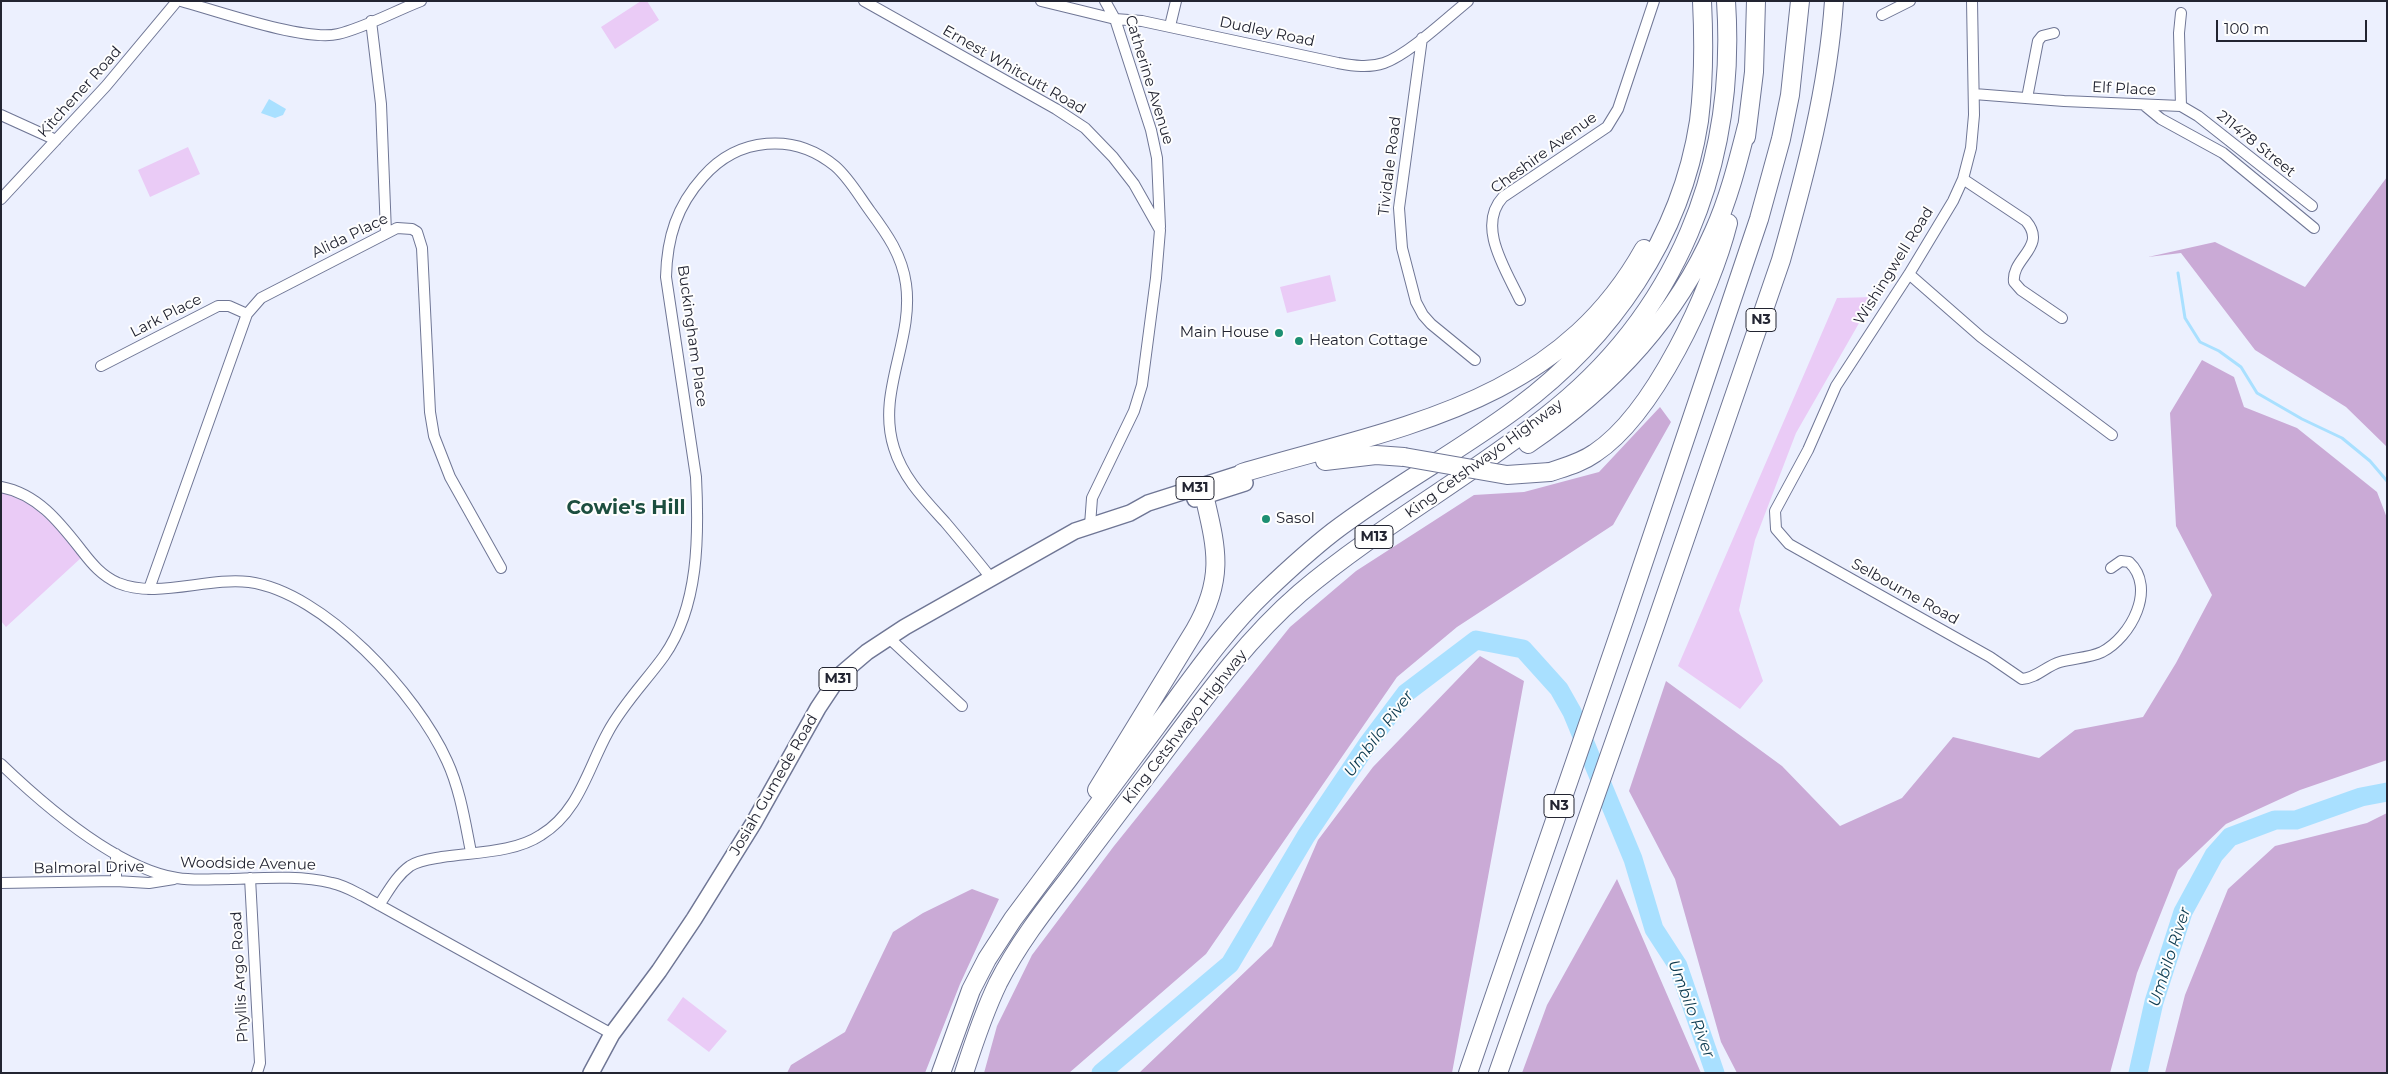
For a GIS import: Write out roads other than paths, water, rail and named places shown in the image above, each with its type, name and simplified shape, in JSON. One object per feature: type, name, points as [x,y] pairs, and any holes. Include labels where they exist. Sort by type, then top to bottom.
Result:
[{"type":"highway","name":"King Cetshwayo Highway","points":[[941,1073],[967,998],[987,959],[1013,920],[1205,661],[1264,594],[1334,532],[1536,393],[1580,355],[1633,289],[1652,258],[1672,214],[1689,162],[1698,124],[1704,67],[1702,1]]},
{"type":"highway","name":"King Cetshwayo Highway","points":[[964,1073],[978,1029],[999,981],[1016,951],[1234,662],[1267,624],[1297,595],[1359,547],[1517,438],[1558,407],[1601,367],[1627,339],[1651,306],[1686,243],[1712,168],[1724,106],[1727,44],[1726,1]]},
{"type":"highway","points":[[1244,478],[1310,464],[1376,454],[1507,475],[1550,472],[1576,464],[1595,453],[1614,438],[1634,417],[1660,378],[1685,333],[1713,269],[1725,234],[1744,159],[1754,72],[1756,1]]},
{"type":"highway","name":"N3","points":[[1468,1073],[1716,349],[1770,180],[1790,95],[1800,1]]},
{"type":"highway","name":"N3","points":[[1499,1071],[1784,252],[1812,146],[1823,94],[1834,1]]},
{"type":"highway","points":[[1244,478],[1440,416],[1489,394],[1520,377],[1547,359],[1579,331],[1619,285],[1640,257],[1657,225],[1680,172],[1704,67]]},
{"type":"highway","points":[[1359,547],[1400,525],[1548,430],[1580,405],[1641,347],[1669,313],[1704,252],[1725,201],[1747,126]]},
{"type":"highway","points":[[1073,840],[1094,795],[1205,612],[1212,592],[1216,570],[1214,536],[1203,491]]},
{"type":"main road","name":"Josiah Gumede Road","points":[[591,1073],[612,1034],[659,971],[694,919],[753,824],[818,708],[840,675],[867,652],[889,638],[1062,538],[1090,525],[1130,513],[1150,512],[1203,491],[1244,478]]},
{"type":"street","name":"Kitchener Road","points":[[1,199],[106,86],[176,1]]},
{"type":"street","points":[[181,1],[247,20],[313,35],[337,34],[421,1]]},
{"type":"street","name":"Ernest Whitcutt Road","points":[[864,1],[1056,109],[1085,128],[1126,172],[1160,230]]},
{"type":"street","name":"Dudley Road","points":[[1041,1],[1115,19],[1135,20],[1170,26],[1338,63],[1364,66],[1393,59],[1468,1]]},
{"type":"street","name":"Catherine Avenue","points":[[1105,1],[1115,19],[1154,144],[1160,230]]},
{"type":"street","points":[[1170,26],[1176,1]]},
{"type":"street","name":"Cheshire Avenue","points":[[1520,300],[1495,243],[1491,226],[1494,210],[1503,197],[1607,127],[1618,110],[1654,1]]},
{"type":"street","points":[[1882,16],[1910,1]]},
{"type":"street","name":"Wishingwell Road","points":[[1776,530],[1776,511],[1808,450],[1836,386],[1909,274],[1953,201],[1962,179],[1971,148],[1974,94],[1972,1]]},
{"type":"street","points":[[2180,106],[2179,33],[2181,13]]},
{"type":"street","points":[[371,21],[381,104],[386,232]]},
{"type":"street","points":[[2027,98],[2038,41],[2042,36],[2054,33]]},
{"type":"street","name":"Tividale Road","points":[[1422,38],[1399,208],[1402,248],[1416,302],[1423,314],[1431,324],[1475,360]]},
{"type":"street","name":"Elf Place","points":[[1974,94],[2180,106]]},
{"type":"street","points":[[2144,105],[2161,119],[2223,153],[2314,228]]},
{"type":"street","name":"211478 Street","points":[[2180,106],[2203,120],[2312,206]]},
{"type":"street","points":[[1,116],[56,140]]},
{"type":"street","name":"Buckingham Place","points":[[379,904],[397,878],[410,866],[430,859],[523,844],[541,836],[558,823],[574,802],[619,714],[664,655],[681,625],[693,573],[698,500],[666,276],[668,241],[685,200],[708,171],[727,156],[755,144],[777,142],[788,143],[816,154],[836,167],[844,176],[888,236],[904,270],[908,302],[907,327],[888,404],[890,434],[894,449],[913,486],[991,578]]},
{"type":"street","points":[[1962,179],[2026,221],[2030,226],[2034,236],[2016,273],[2014,282],[2021,290],[2062,318]]},
{"type":"street","name":"Alida Place","points":[[149,589],[247,314],[261,298],[397,228],[412,229],[417,232],[420,238],[430,412],[434,436],[450,477],[501,568]]},
{"type":"street","points":[[1090,525],[1092,498],[1134,411],[1142,385],[1156,278],[1160,230]]},
{"type":"street","points":[[1909,274],[1981,337],[2112,435]]},
{"type":"street","name":"Lark Place","points":[[101,366],[218,306],[228,306],[247,314]]},
{"type":"street","points":[[1,487],[21,493],[45,509],[100,572],[124,585],[134,589],[149,589],[226,582],[250,582],[288,594],[332,620],[369,654],[411,704],[431,732],[447,761],[462,809],[471,852]]},
{"type":"street","name":"Selbourne Road","points":[[1776,530],[1789,544],[1990,657],[2022,679],[2035,677],[2060,662],[2102,651],[2124,634],[2131,624],[2138,607],[2140,580],[2138,572],[2129,562],[2121,561],[2111,568]]},
{"type":"street","points":[[889,638],[962,706]]},
{"type":"street","name":"Woodside Avenue","points":[[1,764],[36,797],[85,834],[116,854],[148,870],[177,878],[198,880],[250,878],[308,879],[334,883],[379,904],[612,1034]]},
{"type":"street","points":[[116,854],[116,881]]},
{"type":"street","name":"Balmoral Drive","points":[[1,883],[116,881],[148,883],[177,878]]},
{"type":"street","name":"Phyllis Argo Road","points":[[250,878],[260,1064],[256,1073]]},
{"type":"water","points":[[269,99],[286,109],[283,115],[275,118],[261,113]]},
{"type":"waterway","points":[[2178,273],[2185,318],[2200,342],[2219,351],[2241,367],[2257,393],[2302,419],[2342,438],[2370,461],[2387,481]]},
{"type":"waterway","name":"Umbilo River","points":[[1101,1073],[1230,964],[1306,836],[1367,745],[1406,693],[1476,640],[1523,649],[1559,689],[1572,712],[1633,859],[1654,929],[1678,966],[1715,1073]]},
{"type":"waterway","name":"Umbilo River","points":[[2138,1073],[2154,1002],[2183,912],[2214,855],[2230,837],[2275,820],[2296,820],[2361,797],[2387,792]]},
{"type":"place","name":"Main House","points":[[1279,333]]},
{"type":"place","name":"Heaton Cottage","points":[[1299,341]]},
{"type":"place","name":"Sasol","points":[[1266,519]]},
{"type":"district","name":"Cowie's Hill","points":[[626,508]]}]
